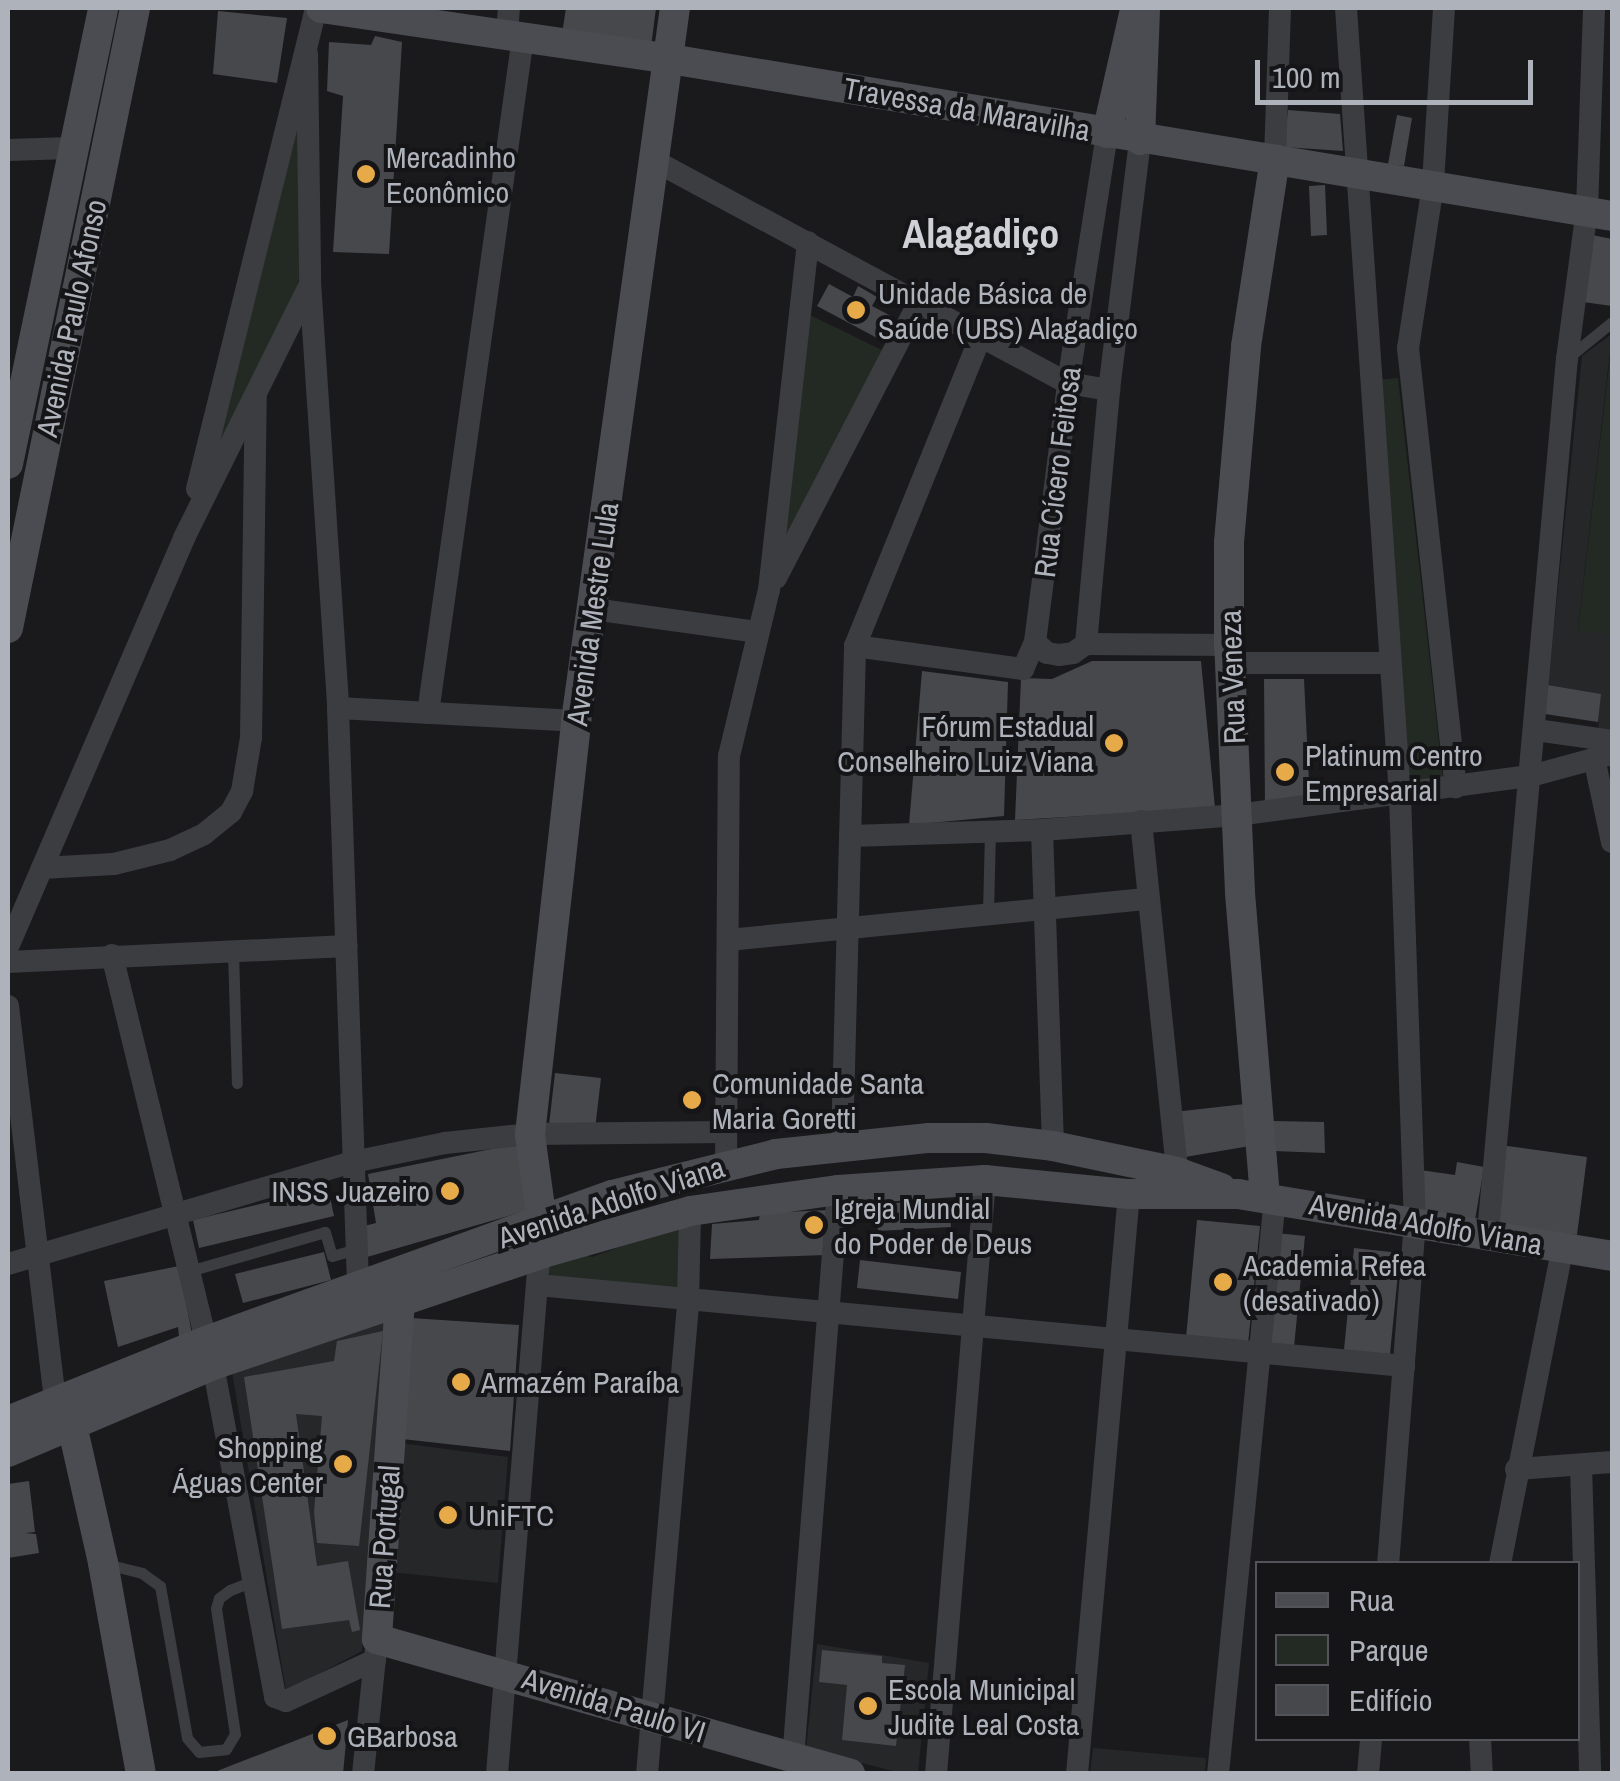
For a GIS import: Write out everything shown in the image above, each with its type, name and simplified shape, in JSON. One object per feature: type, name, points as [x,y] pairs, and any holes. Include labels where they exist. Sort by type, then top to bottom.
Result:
[{"type":"street","name":"Avenida Paulo Afonso","points":[[8,464],[70,148],[103,8]]},
{"type":"street","name":"Avenida Paulo Afonso","points":[[8,628],[135,8]]},
{"type":"street","points":[[184,538],[318,8]]},
{"type":"street","name":"Travessa da Maravilha","points":[[318,8],[513,26],[670,59],[1140,140],[1600,213]]},
{"type":"street","name":"Avenida Mestre Lula","points":[[542,1238],[530,1134],[576,721],[675,8]]},
{"type":"street","name":"Rua Cícero Feitosa","points":[[1034,642],[1068,383],[1107,133],[1136,8]]},
{"type":"street","name":"Rua Cícero Feitosa","points":[[1086,644],[1109,390],[1140,140],[1145,8]]},
{"type":"street","points":[[1274,159],[1280,8]]},
{"type":"street","points":[[1346,8],[1400,796],[1414,1222],[1388,1561]]},
{"type":"street","points":[[1444,8],[1433,184],[1408,348],[1456,787]]},
{"type":"street","points":[[1488,1234],[1567,359],[1600,213],[1594,8]]},
{"type":"street","points":[[428,713],[513,26]]},
{"type":"street","points":[[307,54],[310,282],[338,708],[358,1285]]},
{"type":"street","points":[[8,150],[70,148]]},
{"type":"street","name":"Rua Veneza","points":[[1259,1196],[1229,654],[1233,464],[1256,262],[1274,159]]},
{"type":"street","points":[[655,161],[1068,383],[1109,390]]},
{"type":"street","points":[[769,590],[808,242]]},
{"type":"street","points":[[8,947],[184,538],[310,282]]},
{"type":"street","points":[[726,1164],[729,756],[756,632],[769,590],[919,302]]},
{"type":"street","points":[[842,1145],[856,646],[982,336]]},
{"type":"street","points":[[1371,348],[1408,348]]},
{"type":"street","points":[[42,868],[114,864],[170,850],[204,834],[231,812],[242,791],[251,738],[256,389]]},
{"type":"street","points":[[594,609],[756,632]]},
{"type":"street","points":[[856,646],[1024,669],[1034,642],[1048,653],[1060,654],[1073,653],[1086,644],[1388,663]]},
{"type":"street","points":[[338,708],[576,721]]},
{"type":"street","points":[[1536,730],[1612,742]]},
{"type":"street","points":[[850,836],[1042,830],[1237,814],[1400,796],[1531,776],[1603,756],[1612,842]]},
{"type":"street","points":[[1141,820],[1177,1172]]},
{"type":"street","points":[[1042,830],[1064,1148],[1080,1172],[1073,1182],[1059,1187]]},
{"type":"street","points":[[728,940],[1148,900]]},
{"type":"street","points":[[8,962],[347,946]]},
{"type":"street","points":[[112,956],[210,1353],[276,1697],[286,1701],[376,1650]]},
{"type":"street","points":[[8,1006],[38,1256],[63,1414],[103,1563],[141,1774]]},
{"type":"street","points":[[8,1264],[353,1162],[445,1143],[530,1134],[726,1132]]},
{"type":"street","name":"Avenida Adolfo Viana","points":[[210,1353],[400,1300],[542,1238],[612,1195],[776,1154],[929,1138],[1064,1148],[1177,1172],[1259,1196],[1612,1256]]},
{"type":"street","points":[[776,1154],[768,1161],[767,1178],[771,1188],[784,1198]]},
{"type":"street","points":[[936,1774],[985,1180]]},
{"type":"street","name":"Avenida Adolfo Viana","points":[[8,1452],[63,1414],[210,1353],[358,1285],[542,1238],[838,1190],[985,1180],[1129,1194],[1259,1196]]},
{"type":"street","points":[[793,1759],[832,1314],[838,1190]]},
{"type":"street","points":[[1077,1774],[1129,1194]]},
{"type":"street","points":[[1218,1774],[1259,1353],[1259,1196]]},
{"type":"street","points":[[646,1774],[688,1302],[690,1211]]},
{"type":"street","points":[[497,1774],[542,1238]]},
{"type":"street","points":[[1501,1561],[1563,1247]]},
{"type":"street","points":[[538,1284],[688,1302],[1404,1366]]},
{"type":"street","name":"Rua Portugal","points":[[363,1774],[376,1650],[400,1300]]},
{"type":"street","name":"Avenida Adolfo Viana","points":[[8,1422],[63,1414]]},
{"type":"street","points":[[1516,1469],[1612,1462]]},
{"type":"street","points":[[1582,1466],[1590,1774]]},
{"type":"street","name":"Avenida Paulo VI","points":[[376,1650],[505,1673],[850,1774]]},
{"type":"street","points":[[1368,1774],[1371,1741]]},
{"type":"street","points":[[1480,1741],[1482,1774]]},
{"type":"lane","points":[[1567,359],[1612,322]]},
{"type":"lane","points":[[988,914],[990,831]]},
{"type":"lane","points":[[233,950],[237,1083]]},
{"type":"lane","points":[[189,1271],[326,1232],[332,1256],[357,1249]]},
{"type":"lane","points":[[103,1563],[142,1574],[160,1586],[187,1738],[199,1752],[226,1748],[236,1734],[216,1608],[219,1598],[230,1590],[254,1581]]},
{"type":"shaded area","points":[[1612,334],[1578,629],[1612,635],[1612,738],[1598,734],[1600,694],[1548,685],[1582,356]]},
{"type":"shaded area","name":"Shopping Águas Center","points":[[392,1314],[362,1651],[286,1691],[231,1366]]},
{"type":"shaded area","name":"UniFTC","points":[[400,1443],[508,1457],[498,1583],[389,1572]]},
{"type":"shaded area","name":"Escola Municipal Judite Leal Costa","points":[[817,1644],[929,1663],[918,1773],[901,1773],[806,1749]]},
{"type":"shaded area","points":[[1093,1748],[1206,1758],[1205,1773],[1090,1773]]},
{"type":"green space","points":[[301,108],[309,234],[294,301],[211,471]]},
{"type":"green space","points":[[810,315],[882,350],[783,546]]},
{"type":"green space","points":[[1612,340],[1612,635],[1578,630]]},
{"type":"green space","points":[[1398,378],[1445,796],[1408,799],[1375,380]]},
{"type":"green space","points":[[686,1223],[682,1287],[553,1278],[548,1272],[549,1263],[576,1253],[592,1257]]},
{"type":"building","points":[[566,8],[656,8],[651,47],[562,34]]},
{"type":"building","points":[[218,11],[287,18],[277,83],[213,74]]},
{"type":"building","name":"Mercadinho Econômico","points":[[375,36],[402,42],[389,254],[333,252],[343,96],[327,91],[329,42],[371,45]]},
{"type":"building","points":[[1288,110],[1340,114],[1343,151],[1284,147]]},
{"type":"building","points":[[1397,115],[1412,118],[1404,166],[1388,164]]},
{"type":"building","points":[[1325,185],[1327,235],[1311,236],[1309,186]]},
{"type":"building","points":[[1592,235],[1612,239],[1612,306],[1583,302]]},
{"type":"building","points":[[829,284],[853,297],[858,286],[877,297],[872,306],[891,316],[879,339],[817,306]]},
{"type":"building","name":"Fórum Estadual Conselheiro Luiz Viana","points":[[1092,661],[1201,661],[1215,808],[1015,820],[1021,678],[1052,679]]},
{"type":"building","points":[[922,671],[1008,682],[1004,816],[909,825]]},
{"type":"building","points":[[1264,679],[1304,679],[1310,803],[1265,805]]},
{"type":"building","points":[[1548,685],[1601,694],[1598,722],[1545,714]]},
{"type":"building","points":[[555,1073],[601,1078],[595,1129],[549,1125]]},
{"type":"building","points":[[1245,1104],[1250,1146],[1179,1158],[1174,1112]]},
{"type":"building","points":[[1273,1121],[1324,1122],[1325,1153],[1274,1151]]},
{"type":"building","name":"INSS Juazeiro","points":[[521,1143],[532,1209],[367,1257],[364,1226],[376,1223],[368,1174]]},
{"type":"building","points":[[1500,1145],[1587,1157],[1577,1235],[1490,1224]]},
{"type":"building","points":[[1457,1162],[1484,1167],[1475,1220],[1420,1211],[1420,1170],[1455,1175]]},
{"type":"building","points":[[328,1188],[334,1216],[199,1248],[193,1220]]},
{"type":"building","points":[[949,1200],[951,1227],[878,1231],[877,1204]]},
{"type":"building","points":[[830,1210],[826,1255],[710,1259],[712,1224],[759,1220],[760,1213]]},
{"type":"building","name":"Academia Refea (desativado)","points":[[1197,1220],[1260,1226],[1248,1344],[1186,1338]]},
{"type":"building","points":[[1276,1233],[1305,1236],[1294,1347],[1265,1344]]},
{"type":"building","points":[[1354,1248],[1400,1253],[1390,1354],[1344,1350]]},
{"type":"building","points":[[324,1252],[331,1280],[243,1303],[235,1274]]},
{"type":"building","points":[[860,1260],[961,1272],[958,1299],[857,1288]]},
{"type":"building","points":[[179,1266],[192,1334],[179,1337],[178,1327],[118,1347],[104,1281]]},
{"type":"building","name":"Armazém Paraíba","points":[[411,1318],[519,1325],[510,1451],[402,1439]]},
{"type":"building","name":"Shopping Águas Center","points":[[383,1331],[359,1546],[317,1543],[314,1512],[322,1416],[296,1414],[317,1566],[348,1561],[360,1630],[352,1632],[349,1620],[282,1629],[244,1377],[334,1361],[337,1341]]},
{"type":"building","points":[[29,1481],[35,1532],[25,1533],[36,1534],[39,1553],[8,1558],[8,1484]]},
{"type":"building","points":[[822,1650],[882,1656],[882,1663],[905,1665],[896,1746],[842,1740],[847,1685],[819,1682]]},
{"type":"building","name":"GBarbosa","points":[[348,1720],[343,1774],[212,1774],[212,1773]]},
{"type":"place","name":"Mercadinho Econômico","points":[[366,174]]},
{"type":"place","name":"Unidade Básica de Saúde (UBS) Alagadiço","points":[[856,310]]},
{"type":"place","name":"Fórum Estadual Conselheiro Luiz Viana","points":[[1114,743]]},
{"type":"place","name":"Platinum Centro Empresarial","points":[[1285,772]]},
{"type":"place","name":"Comunidade Santa Maria Goretti","points":[[692,1100]]},
{"type":"place","name":"INSS Juazeiro","points":[[450,1191]]},
{"type":"place","name":"Igreja Mundial do Poder de Deus","points":[[814,1225]]},
{"type":"place","name":"Academia Refea (desativado)","points":[[1223,1282]]},
{"type":"place","name":"Armazém Paraíba","points":[[461,1382]]},
{"type":"place","name":"Shopping Águas Center","points":[[343,1464]]},
{"type":"place","name":"UniFTC","points":[[448,1515]]},
{"type":"place","name":"Escola Municipal Judite Leal Costa","points":[[868,1706]]},
{"type":"place","name":"GBarbosa","points":[[327,1736]]},
{"type":"district","name":"Alagadiço","points":[[981,234]]}]
